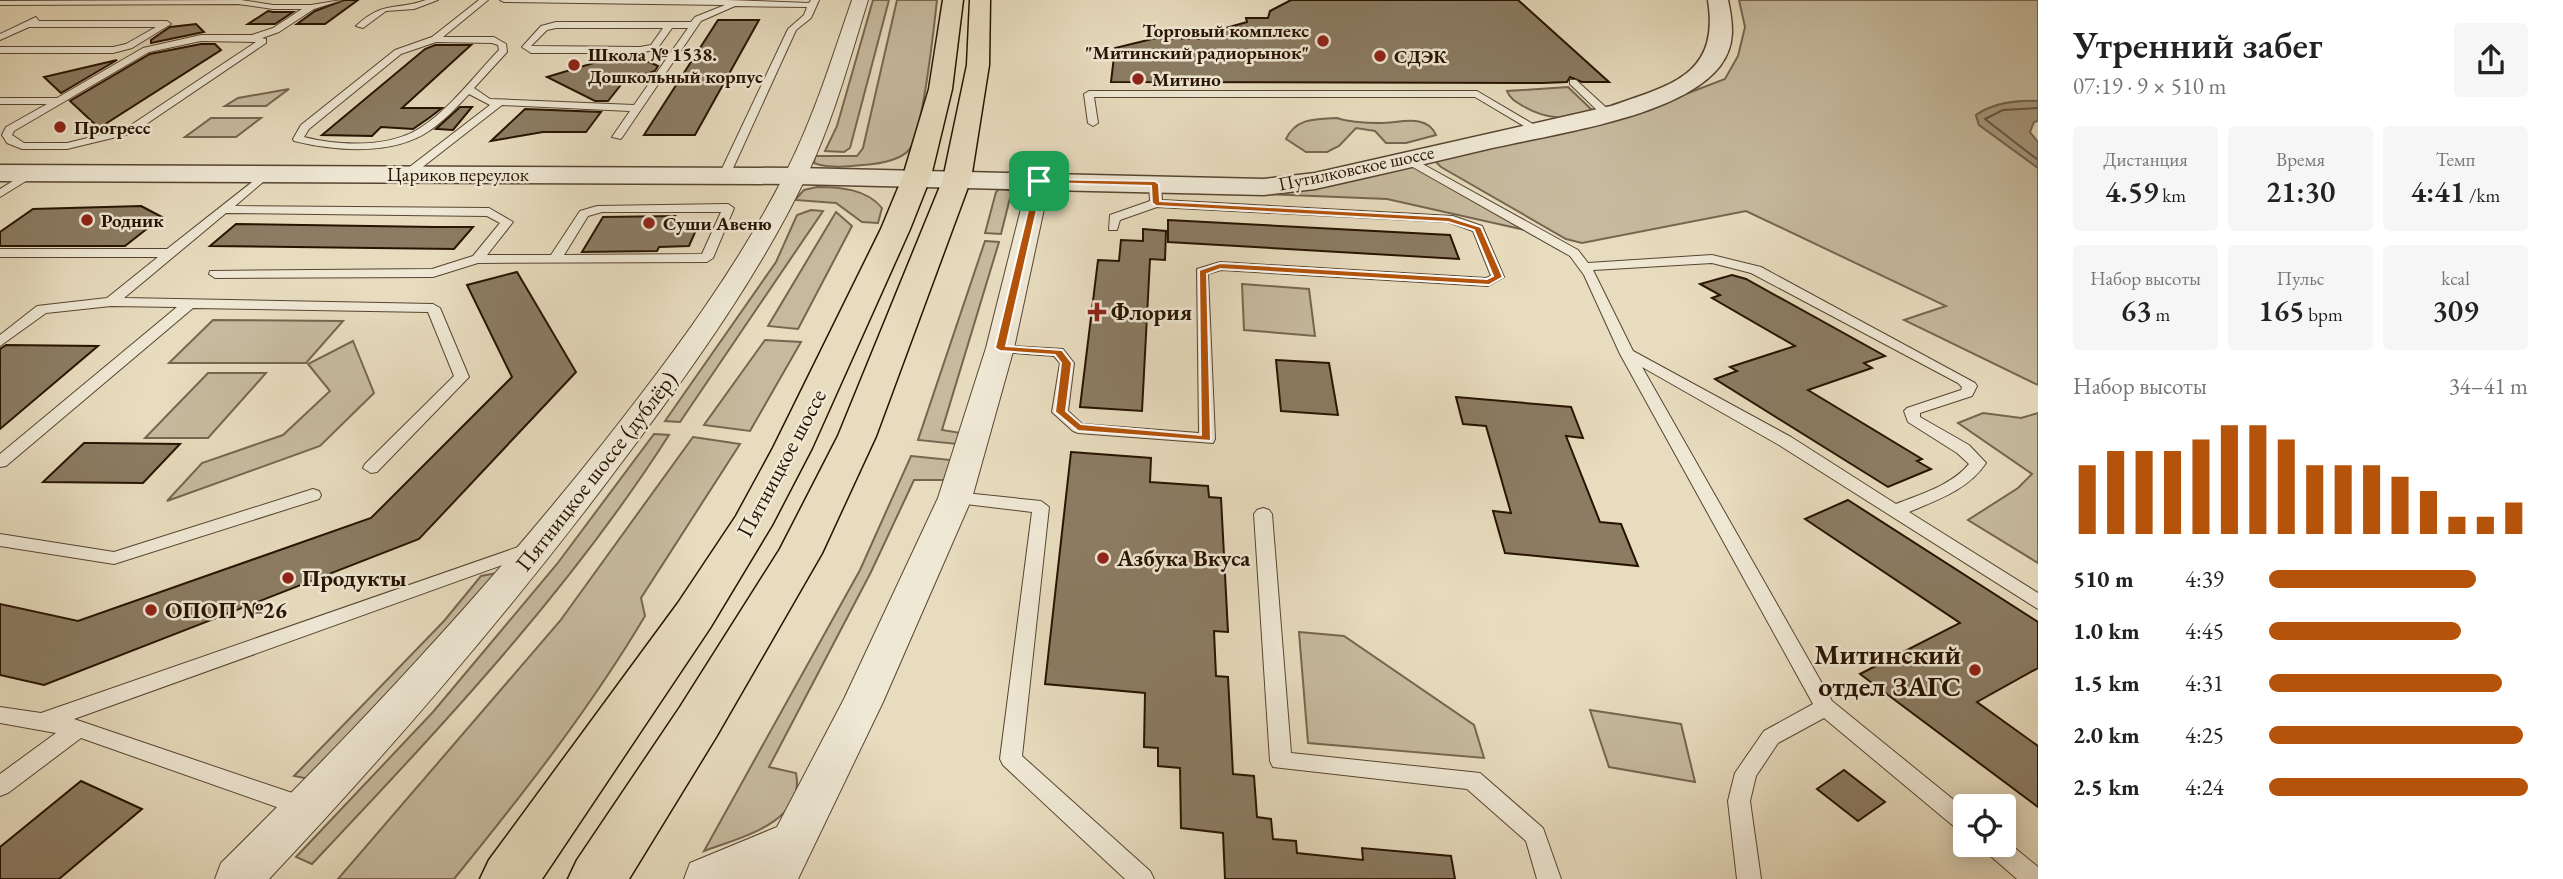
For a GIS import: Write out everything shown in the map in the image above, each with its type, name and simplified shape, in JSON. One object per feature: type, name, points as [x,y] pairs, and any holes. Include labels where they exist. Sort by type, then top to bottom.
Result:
[{"type":"main road","name":"Пятницкое шоссе","points":[[597,879],[698,722],[800,553],[857,436],[932,248],[938,104],[953,0]]},
{"type":"main road","name":"Пятницкое шоссе","points":[[509,879],[635,702],[752,524],[937,178],[978,65],[980,0]]},
{"type":"street","name":"Пятницкое шоссе (дублёр)","points":[[238,879],[433,671],[541,545],[707,327],[796,176],[860,0]]},
{"type":"street","name":"Путилковское шоссе","points":[[937,178],[1039,181],[1156,194],[1293,185],[1538,130],[1607,114],[1665,94],[1707,71],[1716,61],[1721,42],[1718,0]]},
{"type":"street","name":"Цариков переулок","points":[[0,173],[937,178]]},
{"type":"street","points":[[774,879],[796,840],[863,702],[955,498],[1000,348],[1039,181]]},
{"type":"street","points":[[707,879],[796,840]]},
{"type":"lane","points":[[253,38],[276,30],[311,8],[338,0]]},
{"type":"lane","points":[[359,26],[384,9],[414,7],[434,0]]},
{"type":"lane","points":[[435,39],[482,39],[502,44],[504,50],[424,131],[380,144],[332,145],[298,139],[305,127],[398,52],[435,39],[484,0]]},
{"type":"lane","points":[[504,0],[814,3],[808,16],[792,29],[725,175]]},
{"type":"lane","points":[[0,3],[238,2],[273,7],[311,8]]},
{"type":"lane","points":[[0,37],[71,3]]},
{"type":"lane","points":[[617,138],[698,19],[734,4]]},
{"type":"lane","points":[[0,49],[113,50],[129,46],[167,24],[26,24]]},
{"type":"lane","points":[[0,49],[50,24]]},
{"type":"lane","points":[[669,25],[654,47],[640,50],[531,50],[526,47],[544,28],[556,25],[669,25],[694,25]]},
{"type":"lane","points":[[201,38],[253,38],[263,41],[129,131],[67,146],[22,146],[11,141],[7,135],[10,129],[146,50],[201,38]]},
{"type":"lane","points":[[1573,82],[1607,114]]},
{"type":"lane","points":[[467,88],[488,102],[638,108]]},
{"type":"lane","points":[[1093,123],[1089,94],[1477,93],[1538,130]]},
{"type":"lane","points":[[0,101],[60,100]]},
{"type":"lane","points":[[407,174],[500,102]]},
{"type":"lane","points":[[1406,159],[1574,253],[1586,267],[1627,354],[1825,707],[1953,811]]},
{"type":"lane","points":[[0,194],[33,173]]},
{"type":"lane","points":[[111,302],[266,174]]},
{"type":"lane","points":[[1000,348],[1058,352],[1067,363],[1060,412],[1078,428],[1207,439],[1202,272],[1220,266],[1489,282],[1498,277],[1478,229],[1449,219],[1156,194],[1114,218],[1113,228]]},
{"type":"lane","points":[[215,274],[433,273],[477,259],[555,259],[706,258],[728,208],[601,208],[584,214],[555,259]]},
{"type":"lane","points":[[225,209],[489,212],[507,222],[477,259]]},
{"type":"lane","points":[[0,253],[168,253]]},
{"type":"lane","points":[[1586,267],[1712,259],[1756,270],[1970,386],[1968,393],[1912,411],[1913,419],[1963,449],[1978,463],[1974,471],[1936,493],[1894,511]]},
{"type":"lane","points":[[0,342],[42,309],[111,302],[433,308],[462,377],[371,468]]},
{"type":"lane","points":[[0,462],[189,304]]},
{"type":"lane","points":[[1627,354],[1785,441],[2038,602]]},
{"type":"lane","points":[[0,540],[114,558],[313,495]]},
{"type":"lane","points":[[955,498],[1041,507],[1011,759],[1142,879]]},
{"type":"lane","points":[[1263,514],[1281,761],[1472,780],[1535,835],[1549,879]]},
{"type":"lane","points":[[40,722],[541,545]]},
{"type":"lane","points":[[1749,879],[1738,801],[1746,773],[1771,737],[1825,707]]},
{"type":"lane","points":[[0,715],[78,728],[307,808]]},
{"type":"lane","points":[[0,786],[78,728]]},
{"type":"lane","points":[[2008,857],[2035,879]]},
{"type":"shaded area","points":[[873,0],[889,0],[850,148],[844,152],[825,151],[837,126]]},
{"type":"shaded area","points":[[897,0],[937,0],[923,102],[909,150],[894,159],[875,164],[838,167],[814,163],[815,156],[857,156],[863,148]]},
{"type":"shaded area","points":[[1739,0],[2038,0],[2038,101],[1997,105],[1976,115],[1979,125],[2038,168],[2038,385],[1904,320],[1946,306],[1746,211],[1582,243],[1566,239],[1441,167],[1434,160],[1652,107],[1725,79],[1738,56],[1745,27]]},
{"type":"shaded area","points":[[1568,87],[1595,113],[1566,117],[1541,114],[1518,103],[1507,91]]},
{"type":"shaded area","points":[[289,89],[266,106],[225,106],[238,98]]},
{"type":"shaded area","points":[[211,118],[261,118],[236,137],[185,137]]},
{"type":"shaded area","points":[[1337,118],[1370,123],[1419,122],[1432,128],[1436,135],[1406,143],[1386,143],[1375,131],[1356,128],[1339,146],[1327,152],[1306,152],[1286,139],[1301,123]]},
{"type":"shaded area","points":[[1413,166],[1525,230],[1387,199],[1266,194],[1315,189],[1394,168]]},
{"type":"shaded area","points":[[817,187],[844,189],[869,197],[882,208],[878,223],[862,222],[836,203],[795,200],[804,190]]},
{"type":"shaded area","points":[[999,189],[1016,191],[1024,198],[1010,198],[1001,234],[985,233],[996,192]]},
{"type":"shaded area","points":[[811,210],[823,211],[680,422],[665,421],[776,262],[797,215]]},
{"type":"shaded area","points":[[836,212],[852,226],[798,329],[768,326]]},
{"type":"shaded area","points":[[985,241],[999,242],[942,430],[961,433],[957,444],[918,440]]},
{"type":"shaded area","points":[[1242,284],[1309,289],[1315,336],[1244,330]]},
{"type":"shaded area","points":[[213,320],[343,321],[306,363],[169,363]]},
{"type":"shaded area","points":[[765,340],[801,342],[750,431],[704,425]]},
{"type":"shaded area","points":[[353,341],[374,393],[320,446],[167,501],[202,463],[283,435],[330,391],[308,364]]},
{"type":"shaded area","points":[[208,373],[266,373],[208,438],[145,438]]},
{"type":"shaded area","points":[[1983,413],[2021,418],[2038,413],[2038,563],[1968,520],[2018,488],[2032,474],[1958,423]]},
{"type":"shaded area","points":[[654,434],[669,435],[589,550],[501,658],[312,864],[296,857],[433,712],[557,564]]},
{"type":"shaded area","points":[[693,437],[740,444],[641,598],[645,616],[624,651],[554,751],[480,847],[454,879],[338,879],[560,621]]},
{"type":"shaded area","points":[[911,456],[951,460],[945,480],[914,480],[871,572],[769,767],[796,773],[796,790],[791,804],[766,826],[704,851],[860,570]]},
{"type":"shaded area","points":[[508,571],[309,779],[294,776],[444,621],[481,576]]},
{"type":"shaded area","points":[[1299,632],[1344,636],[1474,725],[1484,758],[1308,743]]},
{"type":"shaded area","points":[[1590,710],[1681,724],[1695,782],[1609,767]]},
{"type":"water","points":[[2038,101],[2038,121],[2034,122],[2030,132],[2038,142],[2038,168],[1979,125],[1976,115],[2006,103]]},
{"type":"building","points":[[344,0],[358,0],[325,24],[297,24],[315,11]]},
{"type":"building","name":"Торговый комплекс \"Митинский радиорынок\"","points":[[1291,0],[1518,0],[1609,82],[1582,82],[1570,77],[1567,82],[1543,83],[1111,82],[1115,48],[1156,38],[1208,39],[1219,30],[1247,22],[1246,18],[1268,18],[1270,11]]},
{"type":"building","points":[[268,11],[293,12],[275,24],[248,24]]},
{"type":"building","points":[[718,20],[759,20],[695,135],[644,135]]},
{"type":"building","points":[[196,24],[204,32],[151,43],[151,40],[170,27]]},
{"type":"building","points":[[201,44],[215,44],[221,50],[99,128],[70,101],[150,54]]},
{"type":"building","points":[[435,45],[471,45],[402,108],[442,108],[413,129],[381,127],[372,136],[322,135],[425,49]]},
{"type":"building","points":[[617,56],[636,56],[658,66],[655,71],[624,81],[608,101],[595,101],[547,77]]},
{"type":"building","points":[[117,60],[61,93],[44,77]]},
{"type":"building","points":[[460,107],[472,107],[453,130],[436,129]]},
{"type":"building","points":[[525,109],[601,112],[586,132],[543,132],[491,141]]},
{"type":"building","name":"Родник","points":[[141,206],[162,217],[125,246],[0,246],[0,232],[33,209]]},
{"type":"building","points":[[675,216],[672,221],[700,221],[689,246],[659,247],[657,251],[582,252],[603,217]]},
{"type":"building","points":[[1168,220],[1450,235],[1459,259],[1168,242]]},
{"type":"building","points":[[236,224],[473,227],[454,249],[210,246]]},
{"type":"building","points":[[1143,229],[1166,231],[1165,260],[1150,259],[1142,411],[1080,407],[1098,260],[1119,261],[1121,240],[1143,241]]},
{"type":"building","points":[[517,272],[576,372],[419,539],[44,685],[0,675],[0,604],[78,621],[371,518],[512,377],[467,285]]},
{"type":"building","points":[[1732,275],[1746,279],[1885,356],[1864,363],[1872,368],[1808,390],[1922,459],[1917,461],[1931,469],[1888,487],[1715,379],[1737,371],[1730,367],[1795,346],[1712,298],[1720,295],[1700,284]]},
{"type":"building","points":[[6,345],[98,346],[0,429],[0,349]]},
{"type":"building","points":[[1276,360],[1329,363],[1338,415],[1281,411]]},
{"type":"building","points":[[1456,397],[1571,407],[1583,438],[1566,436],[1600,522],[1621,524],[1638,566],[1505,553],[1493,511],[1511,513],[1486,426],[1463,424]]},
{"type":"building","points":[[84,443],[180,444],[143,483],[43,482]]},
{"type":"building","points":[[1071,452],[1151,458],[1150,482],[1208,486],[1209,497],[1221,498],[1228,632],[1214,631],[1216,676],[1228,677],[1233,774],[1254,776],[1257,817],[1271,819],[1273,839],[1296,841],[1297,853],[1363,860],[1362,848],[1451,856],[1455,879],[1225,879],[1223,833],[1181,828],[1180,768],[1158,766],[1158,748],[1144,747],[1145,693],[1045,684]]},
{"type":"building","points":[[1848,500],[2038,622],[2038,668],[1977,702],[2038,746],[2038,807],[1860,674],[1960,623],[1805,519]]},
{"type":"building","points":[[1844,770],[1885,802],[1858,821],[1817,789]]},
{"type":"building","points":[[81,781],[142,809],[59,879],[0,879],[0,847]]},
{"type":"place","name":"Торговый комплекс \"Митинский радиорынок\"","points":[[1323,41]]},
{"type":"place","name":"СДЭК","points":[[1380,56]]},
{"type":"place","name":"Школа № 1538. Дошкольный корпус","points":[[574,65]]},
{"type":"place","name":"Митино","points":[[1138,79]]},
{"type":"place","name":"Прогресс","points":[[60,127]]},
{"type":"place","name":"Родник","points":[[87,220]]},
{"type":"place","name":"Суши Авеню","points":[[649,223]]},
{"type":"place","name":"Флория","points":[[1097,312]]},
{"type":"place","name":"Азбука Вкуса","points":[[1103,558]]},
{"type":"place","name":"Продукты","points":[[288,578]]},
{"type":"place","name":"ОПОП №26","points":[[151,610]]},
{"type":"place","name":"Митинский отдел ЗАГС","points":[[1975,670]]},
{"type":"route","points":[[1039,181],[1155,184],[1156,203],[1449,219],[1478,229],[1498,277],[1489,282],[1220,266],[1202,272],[1207,439],[1078,428],[1060,412],[1067,363],[1058,352],[1000,348],[1039,181]]}]
